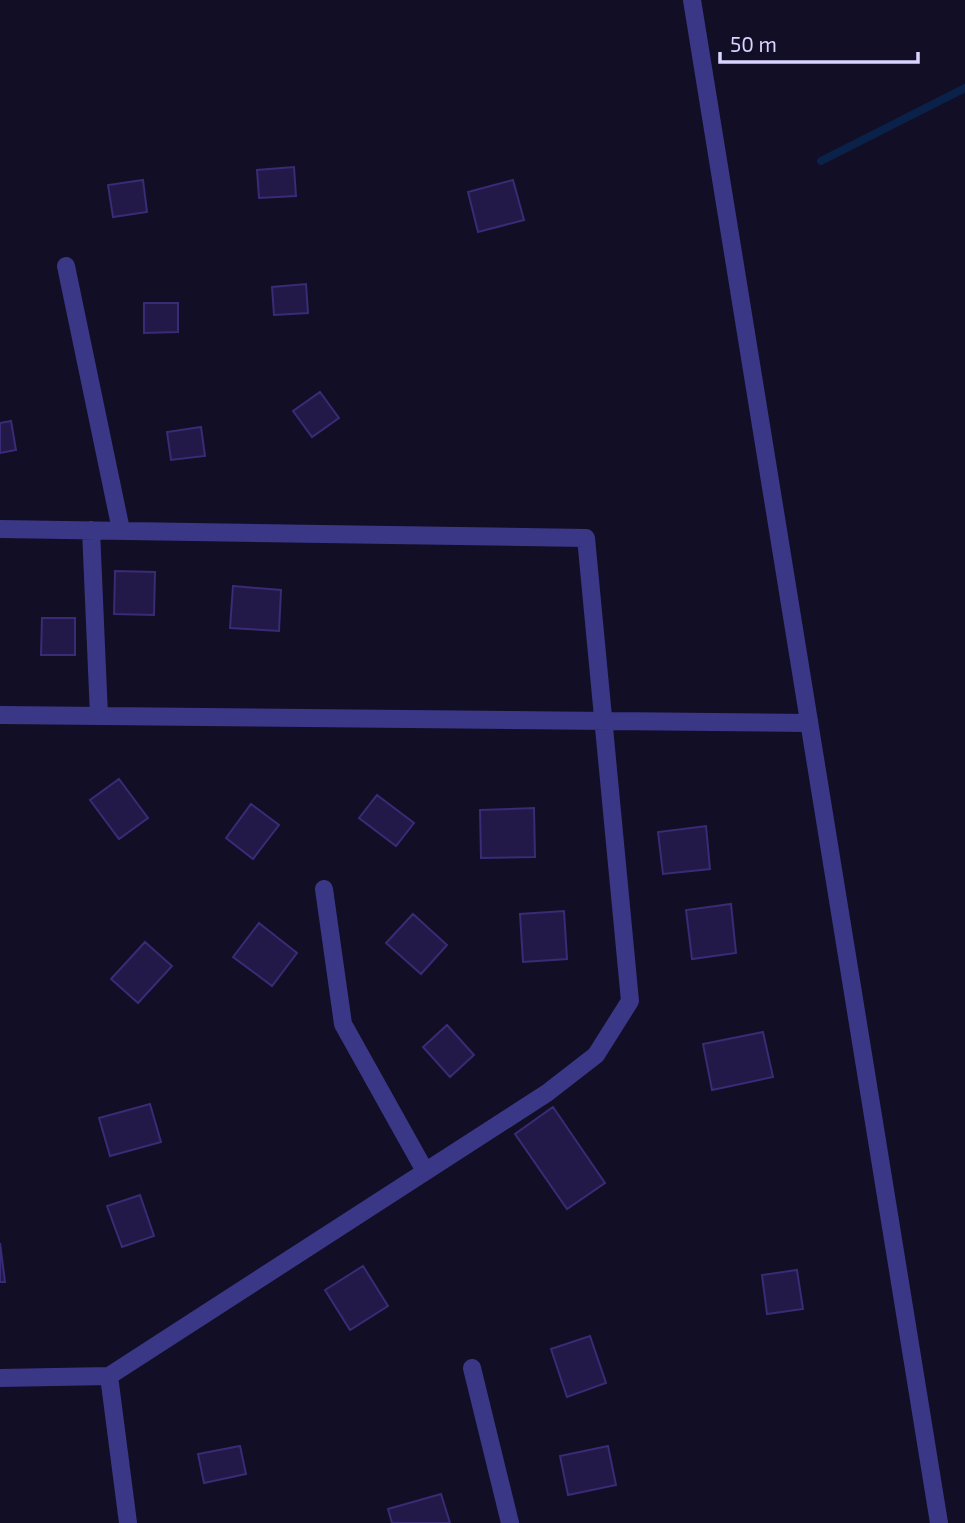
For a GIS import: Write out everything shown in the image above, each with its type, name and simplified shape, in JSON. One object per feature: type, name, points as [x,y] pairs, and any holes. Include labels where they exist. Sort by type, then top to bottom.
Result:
[{"type":"street","points":[[692,0],[939,1523]]},
{"type":"street","points":[[66,266],[121,530]]},
{"type":"street","points":[[0,528],[586,538],[629,1001],[596,1055],[547,1093],[108,1376],[0,1378]]},
{"type":"street","points":[[91,530],[99,716]]},
{"type":"street","points":[[0,715],[809,723]]},
{"type":"street","points":[[324,889],[343,1024],[425,1171]]},
{"type":"street","points":[[472,1367],[510,1523]]},
{"type":"street","points":[[108,1376],[128,1523]]},
{"type":"building","points":[[294,167],[296,196],[259,198],[257,170]]},
{"type":"building","points":[[143,180],[147,212],[113,217],[108,185]]},
{"type":"building","points":[[513,180],[524,220],[478,232],[468,192]]},
{"type":"building","points":[[306,284],[308,313],[274,315],[272,287]]},
{"type":"building","points":[[144,303],[178,303],[178,332],[144,333]]},
{"type":"building","points":[[320,392],[339,418],[312,437],[293,411]]},
{"type":"building","points":[[11,421],[16,450],[0,453],[0,423]]},
{"type":"building","points":[[201,427],[205,456],[171,460],[167,432]]},
{"type":"building","points":[[115,571],[155,572],[154,615],[114,614]]},
{"type":"building","points":[[233,586],[281,590],[279,631],[230,628]]},
{"type":"building","points":[[42,618],[75,618],[75,655],[41,655]]},
{"type":"building","points":[[119,779],[148,818],[119,839],[90,800]]},
{"type":"building","points":[[377,795],[414,823],[396,846],[359,818]]},
{"type":"building","points":[[251,804],[279,825],[253,859],[226,838]]},
{"type":"building","points":[[534,808],[535,857],[481,858],[480,810]]},
{"type":"building","points":[[706,826],[710,869],[663,874],[658,832]]},
{"type":"building","points":[[731,904],[736,953],[692,959],[686,910]]},
{"type":"building","points":[[564,911],[567,959],[523,962],[520,914]]},
{"type":"building","points":[[413,914],[447,945],[421,974],[386,943]]},
{"type":"building","points":[[259,923],[297,953],[272,986],[233,957]]},
{"type":"building","points":[[145,942],[172,966],[138,1003],[111,979]]},
{"type":"building","points":[[447,1025],[474,1055],[450,1077],[423,1047]]},
{"type":"building","points":[[763,1032],[773,1077],[712,1090],[703,1044]]},
{"type":"building","points":[[150,1104],[161,1142],[110,1156],[99,1118]]},
{"type":"building","points":[[553,1107],[605,1183],[567,1209],[515,1134]]},
{"type":"building","points":[[140,1195],[154,1236],[122,1247],[107,1206]]},
{"type":"building","points":[[0,1243],[5,1282],[0,1282]]},
{"type":"building","points":[[363,1266],[388,1306],[350,1330],[325,1290]]},
{"type":"building","points":[[797,1270],[803,1309],[767,1314],[762,1275]]},
{"type":"building","points":[[590,1336],[606,1383],[567,1397],[551,1349]]},
{"type":"building","points":[[240,1446],[246,1474],[204,1483],[198,1454]]},
{"type":"building","points":[[608,1446],[616,1485],[568,1495],[560,1456]]},
{"type":"building","points":[[441,1494],[450,1523],[392,1523],[388,1509]]},
{"type":"waterway","points":[[821,161],[965,88]]}]
